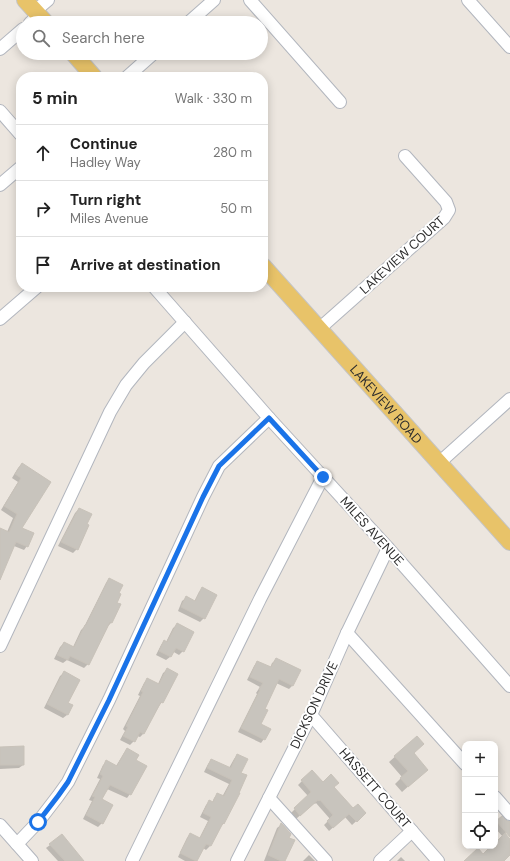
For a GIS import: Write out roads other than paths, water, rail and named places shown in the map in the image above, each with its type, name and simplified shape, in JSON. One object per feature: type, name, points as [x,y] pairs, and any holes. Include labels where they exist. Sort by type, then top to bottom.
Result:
[{"type":"main road","points":[[79,60],[90,72]]},
{"type":"main road","name":"LAKEVIEW ROAD","points":[[268,272],[510,542]]},
{"type":"street","points":[[35,15],[48,0]]},
{"type":"street","points":[[196,16],[214,0]]},
{"type":"street","points":[[250,0],[264,16]]},
{"type":"street","points":[[468,0],[510,48]]},
{"type":"street","points":[[268,20],[340,102]]},
{"type":"street","points":[[0,49],[16,35]]},
{"type":"street","points":[[133,72],[146,60]]},
{"type":"street","points":[[0,111],[16,129]]},
{"type":"street","name":"LAKEVIEW COURT","points":[[320,329],[444,218],[449,210],[446,202],[405,156]]},
{"type":"street","points":[[0,185],[16,171]]},
{"type":"street","points":[[0,319],[31,292]]},
{"type":"street","name":"MILES AVENUE","points":[[158,292],[269,418],[388,548],[510,686]]},
{"type":"street","points":[[0,646],[110,412],[126,385],[144,363],[185,322]]},
{"type":"street","points":[[439,463],[510,399]]},
{"type":"street","points":[[17,844],[38,822],[68,782],[109,700],[203,497],[219,466],[269,418]]},
{"type":"street","points":[[132,861],[260,599],[323,477]]},
{"type":"street","name":"DICKSON DRIVE","points":[[237,861],[311,715],[347,633],[388,548]]},
{"type":"street","points":[[347,633],[462,761]]},
{"type":"street","name":"HASSETT COURT","points":[[311,715],[438,861]]},
{"type":"street","points":[[269,798],[326,861]]},
{"type":"street","points":[[498,800],[510,814]]},
{"type":"street","points":[[0,825],[32,861]]},
{"type":"street","points":[[380,861],[412,831]]}]
